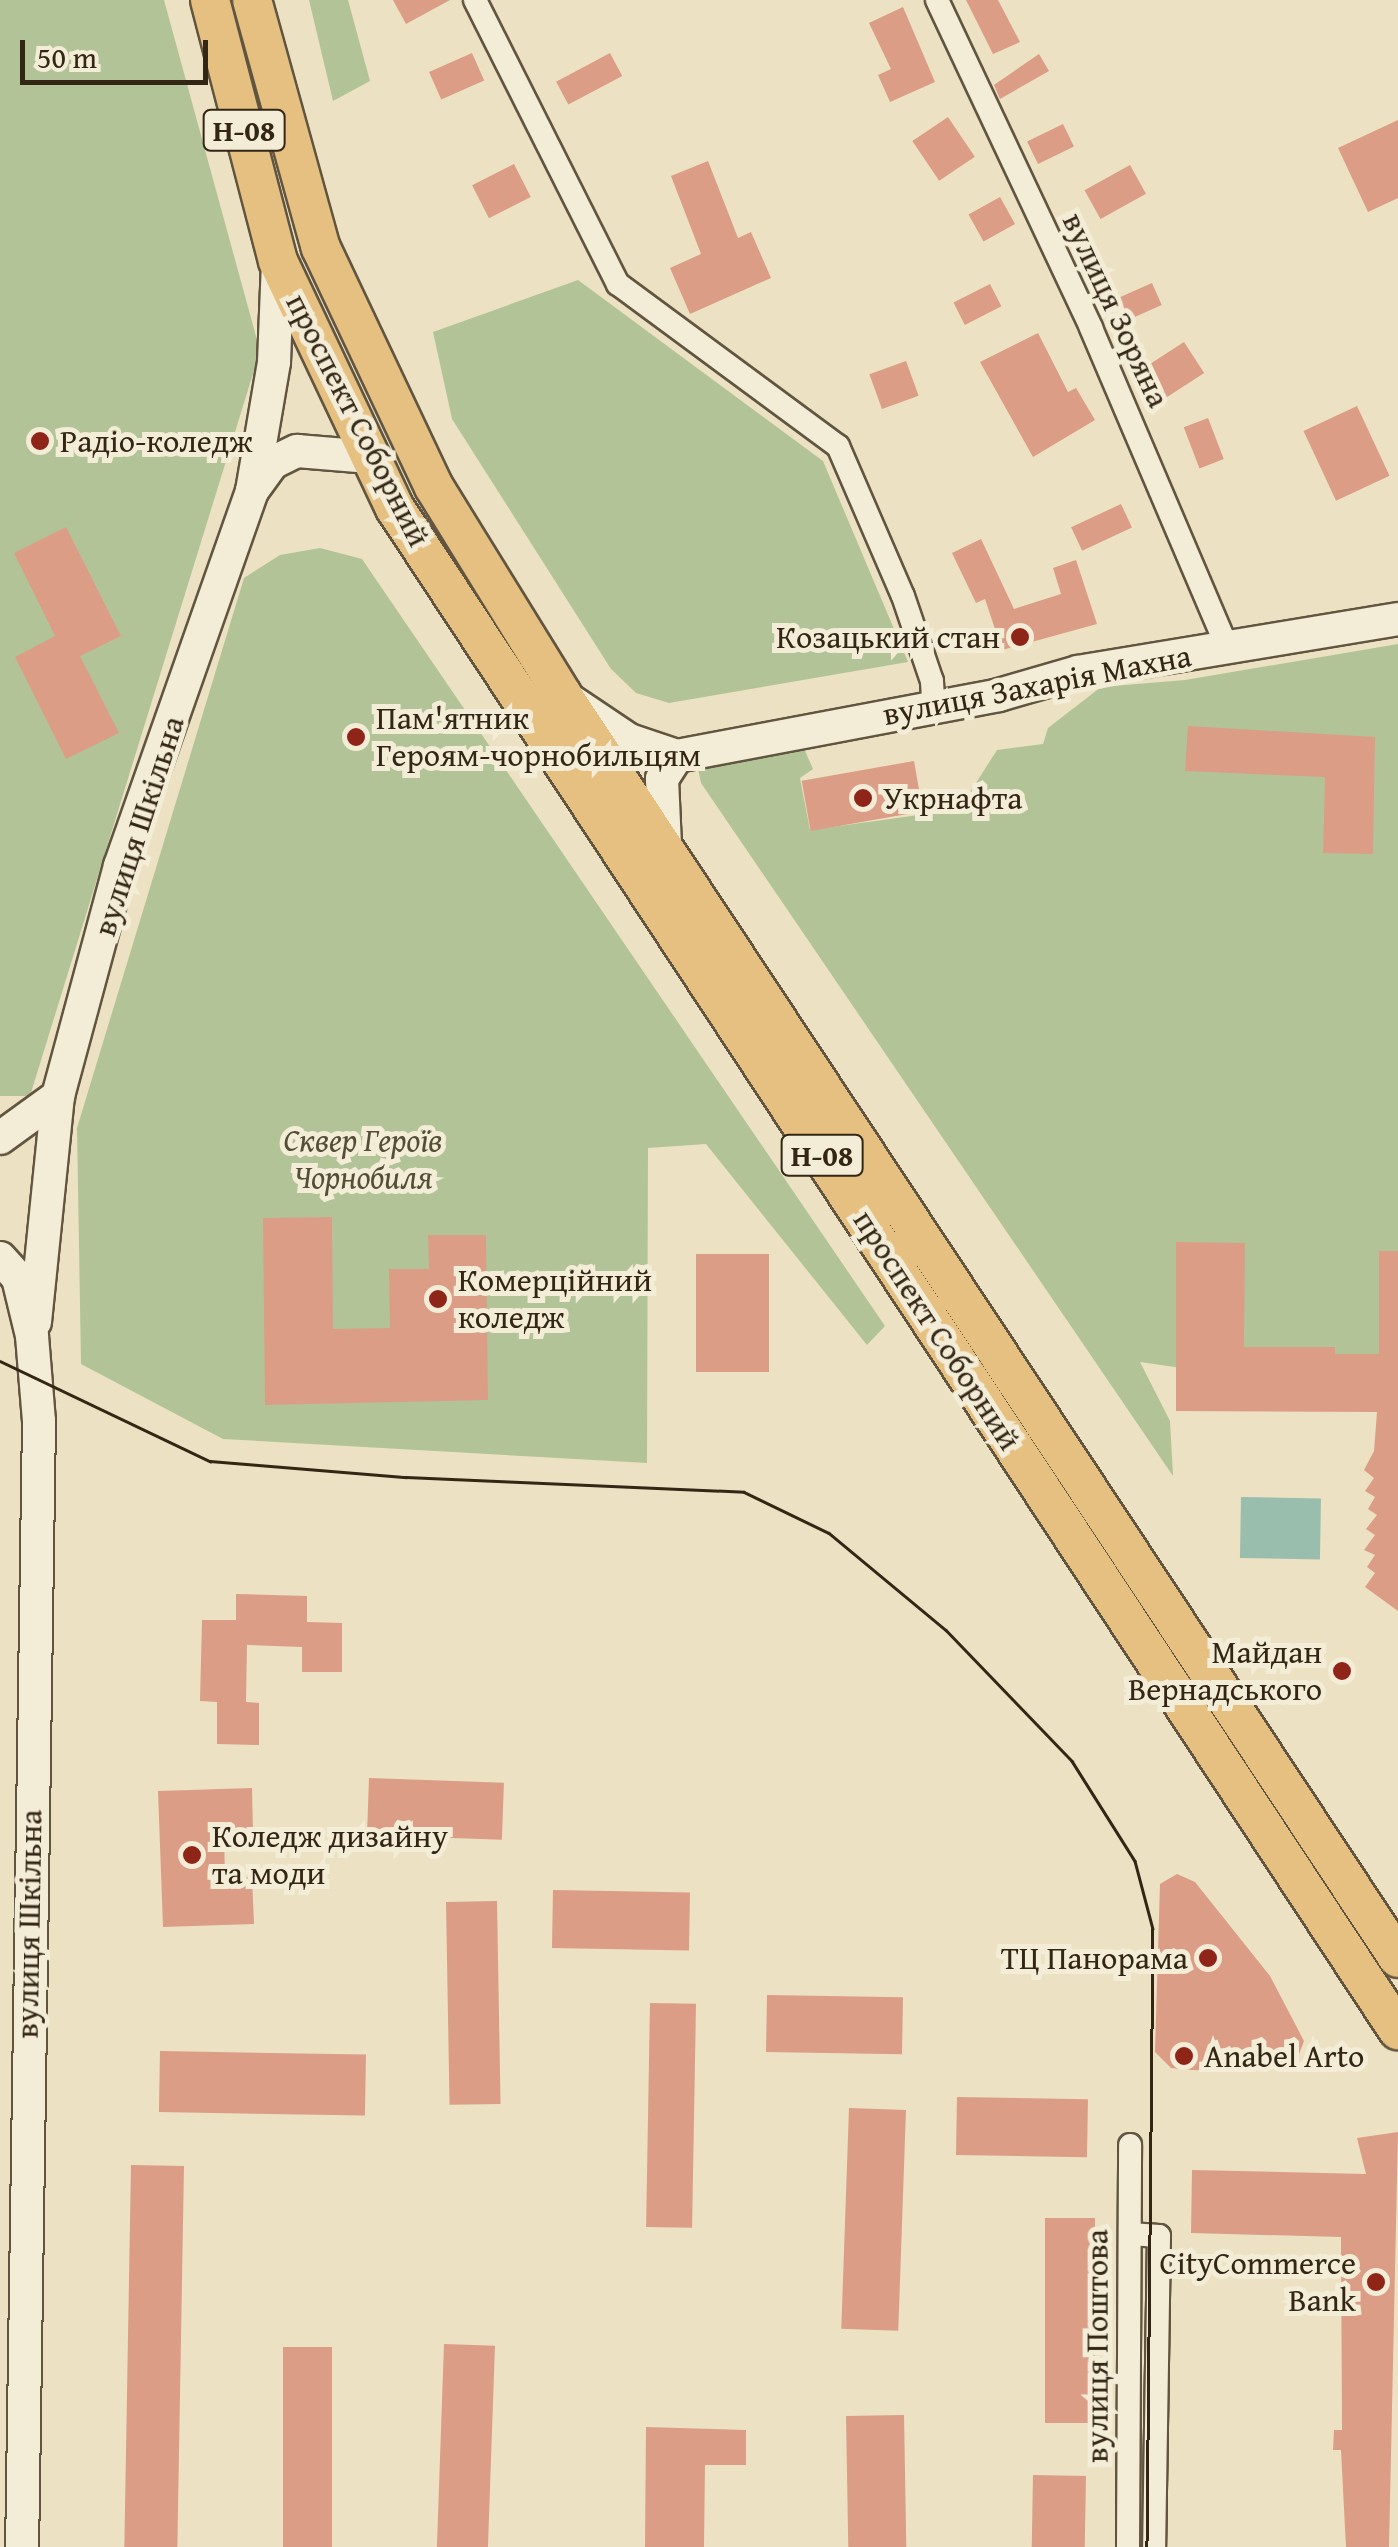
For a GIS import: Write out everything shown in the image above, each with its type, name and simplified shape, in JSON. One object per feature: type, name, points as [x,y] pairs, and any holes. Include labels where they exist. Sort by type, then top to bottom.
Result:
[{"type":"main road","name":"Н-08","points":[[210,0],[278,261]]},
{"type":"main road","name":"проспект Соборний","points":[[252,0],[321,248],[434,486],[563,696],[1393,1945]]},
{"type":"main road","name":"проспект Соборний","points":[[278,261],[395,508],[1398,2030]]},
{"type":"street","points":[[475,0],[618,284],[838,446],[903,596],[932,680],[933,704]]},
{"type":"street","name":"вулиця Зоряна","points":[[937,0],[1091,328],[1229,651]]},
{"type":"street","name":"вулиця Шкільна","points":[[22,2547],[39,1421],[32,1336],[58,1096],[120,866],[252,491],[274,362],[278,261]]},
{"type":"street","name":"вулиця Шкільна","points":[[252,491],[272,463],[297,451],[370,457]]},
{"type":"street","name":"вулиця Захарія Махна","points":[[677,756],[933,704],[999,695],[1096,669],[1229,651],[1398,619]]},
{"type":"street","points":[[563,696],[628,740],[677,756],[662,778],[665,845]]},
{"type":"street","points":[[0,1138],[58,1096]]},
{"type":"street","points":[[0,1258],[18,1278],[32,1336]]},
{"type":"street","name":"вулиця Поштова","points":[[1128,2547],[1130,2146]]},
{"type":"street","name":"вулиця Поштова","points":[[1130,2234],[1159,2236],[1154,2547]]},
{"type":"green space","points":[[0,0],[164,0],[260,351],[30,1096],[0,1096]]},
{"type":"green space","points":[[309,0],[348,0],[370,81],[333,101]]},
{"type":"green space","points":[[578,280],[823,461],[908,662],[669,703],[636,693],[611,669],[452,419],[433,332]]},
{"type":"green space","name":"Сквер Героїв Чорнобиля","points":[[320,548],[362,559],[885,1326],[867,1345],[706,1144],[648,1148],[647,1463],[223,1439],[81,1364],[77,1128],[244,578],[280,555]]},
{"type":"green space","points":[[1398,644],[1398,1399],[1140,1362],[1170,1421],[1173,1476],[701,783],[697,764],[802,744],[813,769],[800,778],[810,830],[926,814],[960,808],[997,750],[1043,744],[1048,728],[1101,687],[1185,680]]},
{"type":"shaded area","points":[[1241,1497],[1321,1498],[1320,1559],[1240,1558]]},
{"type":"building","points":[[393,0],[450,0],[406,24]]},
{"type":"building","points":[[966,0],[998,0],[1020,42],[993,54]]},
{"type":"building","points":[[903,7],[935,82],[890,102],[878,75],[891,69],[869,23]]},
{"type":"building","points":[[472,53],[484,80],[441,100],[429,72]]},
{"type":"building","points":[[610,53],[622,76],[568,105],[556,82]]},
{"type":"building","points":[[1039,54],[1049,71],[1000,99],[994,85]]},
{"type":"building","points":[[948,117],[975,157],[939,181],[912,141]]},
{"type":"building","points":[[1398,120],[1398,198],[1368,212],[1338,148]]},
{"type":"building","points":[[1063,124],[1074,146],[1038,164],[1027,142]]},
{"type":"building","points":[[708,161],[738,238],[751,232],[771,278],[690,314],[670,268],[701,254],[671,176]]},
{"type":"building","points":[[514,164],[531,197],[489,218],[472,185]]},
{"type":"building","points":[[1130,165],[1146,194],[1101,219],[1085,190]]},
{"type":"building","points":[[1000,197],[1015,224],[984,242],[969,214]]},
{"type":"building","points":[[1152,283],[1162,305],[1126,321],[1116,299]]},
{"type":"building","points":[[990,284],[1001,306],[965,325],[953,303]]},
{"type":"building","points":[[1038,333],[1068,392],[1076,388],[1095,420],[1033,457],[980,362]]},
{"type":"building","points":[[1184,342],[1204,373],[1166,398],[1145,367]]},
{"type":"building","points":[[906,361],[919,396],[882,409],[869,374]]},
{"type":"building","points":[[1357,406],[1390,476],[1336,501],[1304,431]]},
{"type":"building","points":[[1208,418],[1224,459],[1199,468],[1184,427]]},
{"type":"building","points":[[1121,504],[1132,528],[1082,551],[1071,527]]},
{"type":"building","points":[[66,527],[121,636],[80,656],[119,733],[66,759],[15,657],[55,636],[14,553]]},
{"type":"building","points":[[981,539],[1014,609],[1061,594],[1053,568],[1076,560],[1097,624],[1002,650],[985,599],[976,603],[952,553]]},
{"type":"building","points":[[1188,726],[1375,737],[1373,854],[1323,853],[1325,777],[1185,771]]},
{"type":"building","name":"Укрнафта","points":[[914,761],[923,811],[811,831],[802,781]]},
{"type":"building","name":"Комерційний коледж","points":[[332,1217],[333,1329],[390,1328],[389,1269],[429,1269],[428,1235],[486,1235],[488,1400],[265,1405],[263,1218]]},
{"type":"building","points":[[1176,1242],[1245,1243],[1244,1347],[1335,1347],[1335,1354],[1379,1354],[1379,1251],[1398,1251],[1398,1611],[1365,1587],[1375,1573],[1367,1567],[1375,1555],[1364,1550],[1375,1535],[1366,1529],[1377,1515],[1368,1509],[1375,1497],[1365,1491],[1374,1478],[1364,1470],[1374,1451],[1377,1412],[1176,1411]]},
{"type":"building","points":[[696,1254],[769,1254],[769,1372],[696,1372]]},
{"type":"building","points":[[236,1594],[307,1596],[307,1622],[342,1623],[342,1672],[302,1672],[302,1647],[247,1645],[246,1702],[259,1703],[259,1745],[217,1744],[217,1702],[200,1701],[202,1620],[236,1620]]},
{"type":"building","points":[[369,1778],[504,1783],[502,1840],[367,1835]]},
{"type":"building","name":"Коледж дизайну та моди","points":[[252,1788],[253,1831],[224,1832],[225,1878],[252,1877],[254,1924],[163,1927],[158,1791]]},
{"type":"building","name":"ТЦ Панорама","points":[[1177,1874],[1195,1882],[1270,1976],[1304,2041],[1296,2062],[1263,2063],[1256,2071],[1192,2070],[1171,2068],[1155,2052],[1160,1884]]},
{"type":"building","points":[[553,1890],[690,1892],[689,1950],[552,1948]]},
{"type":"building","points":[[497,1901],[501,2104],[450,2105],[446,1902]]},
{"type":"building","points":[[767,1995],[903,1997],[902,2054],[766,2052]]},
{"type":"building","points":[[650,2003],[696,2004],[692,2228],[646,2227]]},
{"type":"building","points":[[160,2051],[366,2055],[365,2116],[159,2112]]},
{"type":"building","points":[[957,2097],[1088,2099],[1087,2157],[956,2155]]},
{"type":"building","points":[[849,2108],[906,2110],[898,2331],[841,2329]]},
{"type":"building","points":[[1398,2132],[1389,2547],[1346,2547],[1341,2450],[1333,2450],[1334,2430],[1342,2430],[1341,2237],[1191,2233],[1192,2170],[1366,2174],[1357,2138]]},
{"type":"building","points":[[131,2165],[184,2166],[177,2547],[124,2547]]},
{"type":"building","points":[[1045,2218],[1095,2218],[1095,2423],[1045,2423]]},
{"type":"building","points":[[444,2344],[495,2346],[488,2547],[437,2547]]},
{"type":"building","points":[[283,2347],[332,2347],[332,2547],[283,2547]]},
{"type":"building","points":[[904,2415],[906,2547],[848,2547],[846,2416]]},
{"type":"building","points":[[646,2427],[746,2430],[746,2465],[705,2465],[704,2547],[645,2547]]},
{"type":"building","points":[[1033,2475],[1086,2476],[1085,2547],[1032,2547]]},
{"type":"tram line","points":[[0,1361],[210,1461],[406,1477],[744,1492],[829,1533],[946,1630],[1072,1761],[1135,1861],[1153,1929],[1147,2547]]},
{"type":"place","name":"Радіо-коледж","points":[[40,441]]},
{"type":"place","name":"Козацький стан","points":[[1020,637]]},
{"type":"place","name":"Пам'ятник Героям-чорнобильцям","points":[[356,737]]},
{"type":"place","name":"Укрнафта","points":[[863,798]]},
{"type":"place","name":"Комерційний коледж","points":[[438,1299]]},
{"type":"place","name":"Майдан Вернадського","points":[[1342,1671]]},
{"type":"place","name":"Коледж дизайну та моди","points":[[192,1855]]},
{"type":"place","name":"ТЦ Панорама","points":[[1208,1958]]},
{"type":"place","name":"Anabel Arto","points":[[1184,2056]]},
{"type":"place","name":"CityCommerce Bank","points":[[1376,2282]]}]
